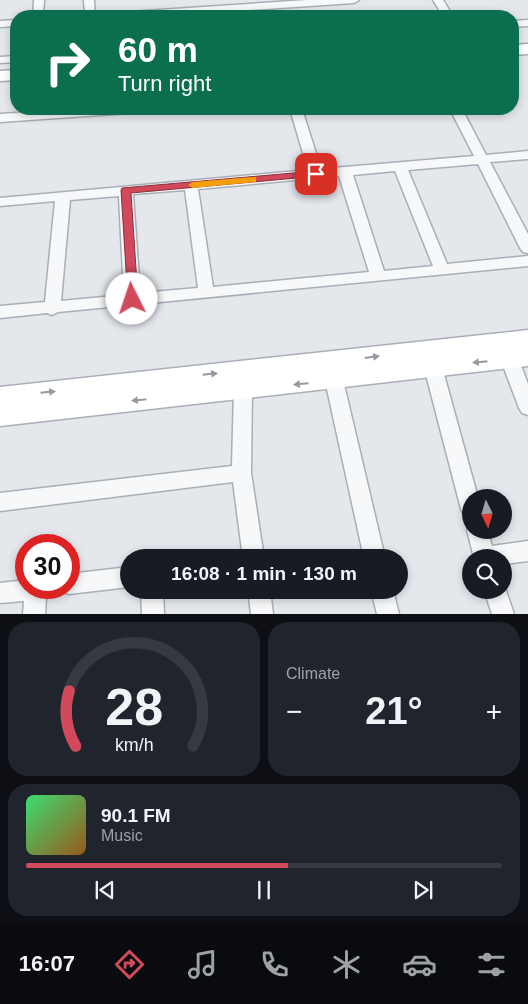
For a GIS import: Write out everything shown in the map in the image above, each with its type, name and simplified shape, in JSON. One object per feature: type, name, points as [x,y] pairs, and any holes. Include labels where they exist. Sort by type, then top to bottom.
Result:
[{"type":"street","points":[[166,10],[190,6],[354,0]]},
{"type":"street","points":[[0,118],[43,115]]},
{"type":"street","points":[[298,115],[316,174]]},
{"type":"street","points":[[459,115],[528,248]]},
{"type":"street","points":[[0,202],[528,155]]},
{"type":"street","points":[[400,166],[442,270]]},
{"type":"street","points":[[345,172],[378,277]]},
{"type":"street","points":[[191,185],[206,292]]},
{"type":"street","points":[[126,190],[132,299]]},
{"type":"street","points":[[52,308],[63,196]]},
{"type":"street","points":[[0,312],[378,277],[528,261]]},
{"type":"street","points":[[0,416],[334,380],[433,367],[514,353],[528,339]]},
{"type":"street","points":[[0,397],[514,353]]},
{"type":"street","points":[[514,353],[528,408]]},
{"type":"street","points":[[433,367],[466,489]]},
{"type":"street","points":[[334,380],[373,549]]},
{"type":"street","points":[[243,389],[241,473],[253,549]]},
{"type":"street","points":[[0,502],[241,473]]},
{"type":"street","points":[[512,553],[528,551]]},
{"type":"street","points":[[80,583],[120,577]]},
{"type":"street","points":[[0,593],[15,591]]},
{"type":"street","points":[[34,614],[37,599]]},
{"type":"street","points":[[153,599],[154,614]]},
{"type":"street","points":[[260,599],[262,614]]},
{"type":"street","points":[[384,599],[388,614]]},
{"type":"street","points":[[498,599],[504,614]]},
{"type":"slow traffic","points":[[193,185],[253,180]]},
{"type":"route","points":[[132,299],[126,190],[316,174]]}]
